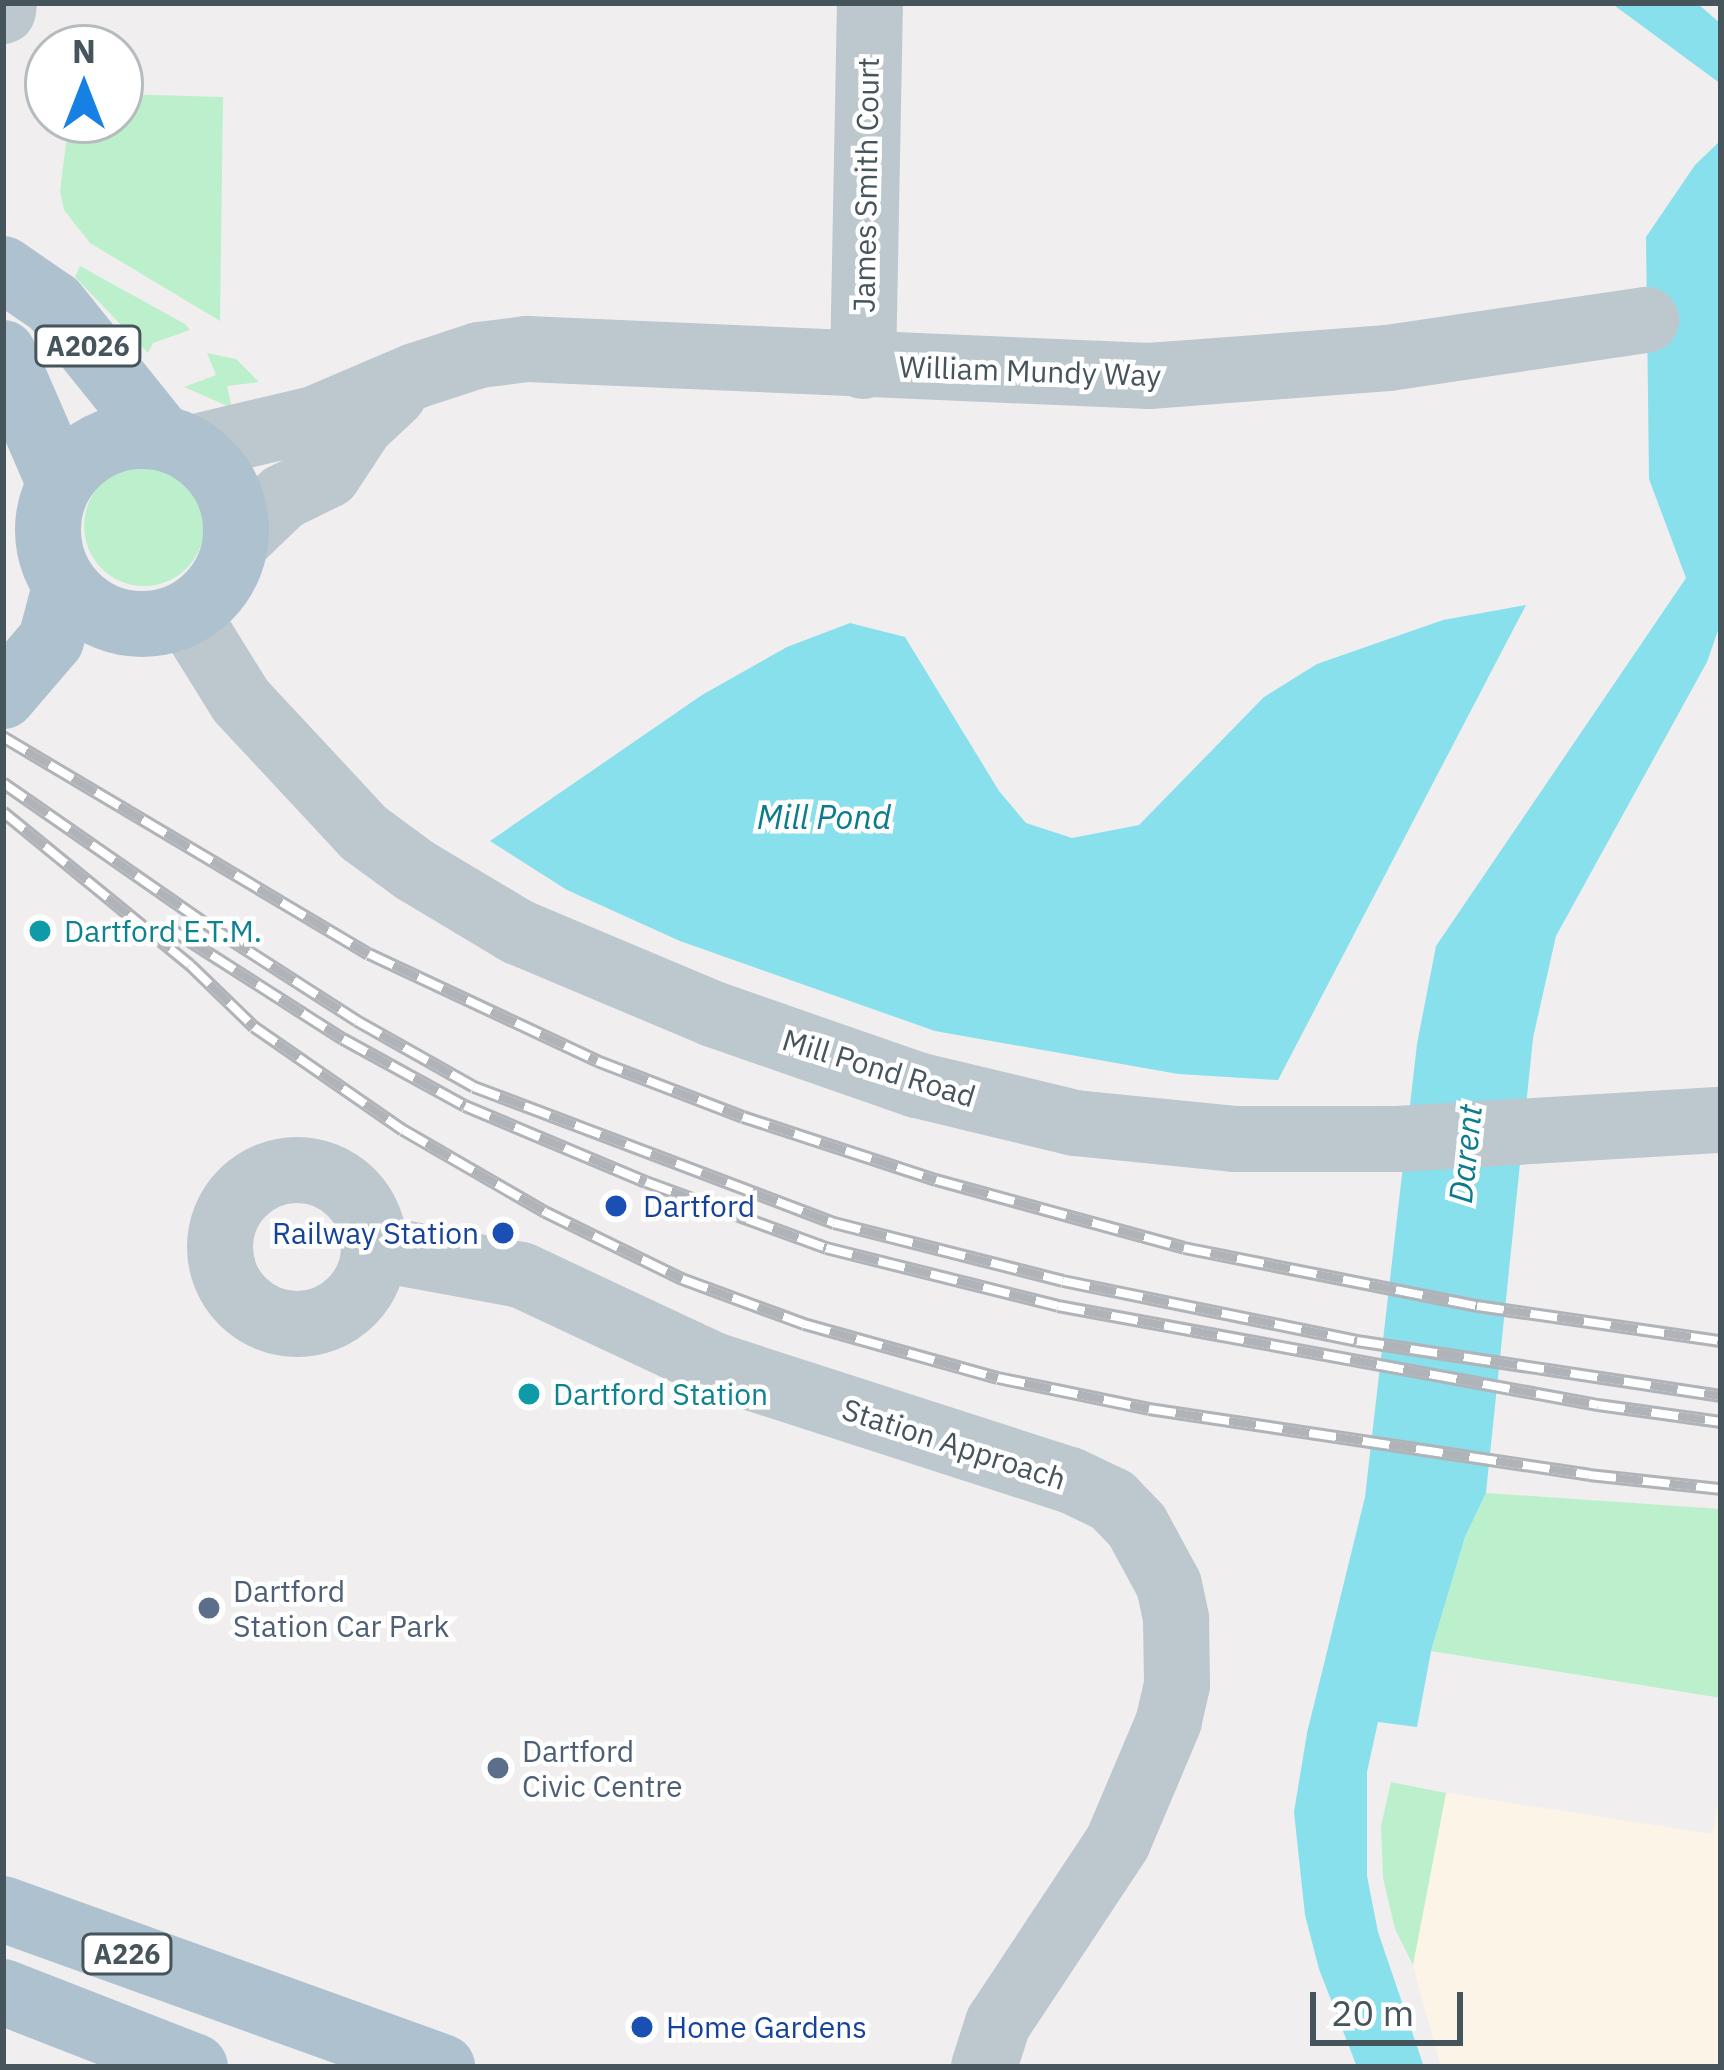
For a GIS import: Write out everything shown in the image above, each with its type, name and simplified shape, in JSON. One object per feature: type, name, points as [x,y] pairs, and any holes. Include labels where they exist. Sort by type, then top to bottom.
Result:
[{"type":"main road","name":"A2026","points":[[3,269],[54,304],[176,442]]},
{"type":"main road","name":"A2026","points":[[3,353],[59,482]]},
{"type":"main road","points":[[116,438],[176,442],[222,478],[235,509],[236,542],[216,590],[187,614],[140,625],[107,619],[65,587],[46,536],[50,503],[59,482],[86,452],[116,438]]},
{"type":"main road","points":[[3,696],[51,640],[65,587]]},
{"type":"main road","name":"A226","points":[[3,1909],[442,2067]]},
{"type":"main road","name":"A226","points":[[3,1992],[195,2067]]},
{"type":"street","name":"James Smith Court","points":[[862,366],[870,3]]},
{"type":"street","name":"William Mundy Way","points":[[176,442],[314,419],[415,376],[479,355],[527,349],[1149,376],[1272,370],[1646,320]]},
{"type":"street","name":"William Mundy Way","points":[[236,542],[283,497],[328,475],[361,424],[415,376]]},
{"type":"street","name":"Mill Pond Road","points":[[187,614],[241,701],[364,833],[518,932],[713,1013],[917,1085],[1075,1123],[1236,1138],[1397,1138],[1721,1120]]},
{"type":"street","name":"Station Approach","points":[[375,1248],[521,1275],[712,1365],[1070,1480],[1112,1500],[1137,1526],[1169,1585],[1176,1618],[1177,1685],[1169,1721],[1118,1842],[991,2045],[938,2067]]},
{"type":"shaded area","points":[[1721,1792],[1721,2067],[1441,2067],[1413,1965],[1446,1793],[1712,1834]]},
{"type":"green space","points":[[144,95],[223,97],[220,321],[90,243],[64,210],[60,191],[66,144],[144,144]]},
{"type":"green space","points":[[80,266],[190,330],[153,343],[148,353],[75,277]]},
{"type":"green space","points":[[207,353],[236,359],[259,382],[227,386],[232,408],[184,387],[216,375]]},
{"type":"green space","points":[[144,466],[167,471],[186,484],[199,503],[204,526],[199,549],[186,568],[167,581],[144,586],[121,581],[102,568],[89,549],[84,526],[89,503],[102,484],[121,471]]},
{"type":"green space","points":[[1486,1493],[1721,1509],[1721,1698],[1431,1651],[1465,1537]]},
{"type":"green space","points":[[1391,1782],[1446,1793],[1413,1965],[1395,1929],[1383,1878],[1381,1826]]},
{"type":"water","points":[[1611,3],[1697,3],[1721,24],[1721,84]]},
{"type":"water","name":"Darent","points":[[1721,140],[1721,622],[1707,662],[1556,936],[1533,1038],[1486,1493],[1465,1537],[1431,1651],[1417,1727],[1378,1722],[1367,1772],[1367,1876],[1378,1932],[1424,2067],[1357,2067],[1319,1969],[1305,1915],[1294,1812],[1307,1733],[1365,1497],[1417,1044],[1436,946],[1686,578],[1649,479],[1646,237],[1695,165]]},
{"type":"water","name":"Mill Pond","points":[[1526,605],[1278,1080],[1178,1074],[935,1031],[680,941],[567,890],[490,841],[702,695],[787,647],[850,623],[905,637],[999,791],[1026,823],[1072,838],[1139,825],[1264,697],[1317,664],[1443,620]]},
{"type":"railway","points":[[3,737],[369,954],[597,1061],[743,1117],[936,1180],[1184,1248],[1477,1306],[1721,1341]]},
{"type":"railway","points":[[3,783],[203,922],[357,1021],[474,1087],[834,1223],[1063,1281],[1357,1341],[1721,1396]]},
{"type":"railway","points":[[3,812],[190,965],[254,1027],[403,1130],[545,1212],[682,1279],[804,1324],[998,1378],[1149,1409],[1589,1475],[1721,1489]]},
{"type":"railway","points":[[166,926],[343,1039],[465,1106],[646,1182],[826,1248],[1058,1306],[1598,1405],[1721,1422]]},
{"type":"place","name":"Dartford E.T.M.","points":[[40,931]]},
{"type":"place","name":"Dartford","points":[[616,1206]]},
{"type":"place","name":"Railway Station","points":[[503,1233]]},
{"type":"place","name":"Dartford Station","points":[[529,1394]]},
{"type":"place","name":"Dartford Station Car Park","points":[[209,1608]]},
{"type":"place","name":"Dartford Civic Centre","points":[[498,1768]]},
{"type":"place","name":"Home Gardens","points":[[642,2027]]}]
